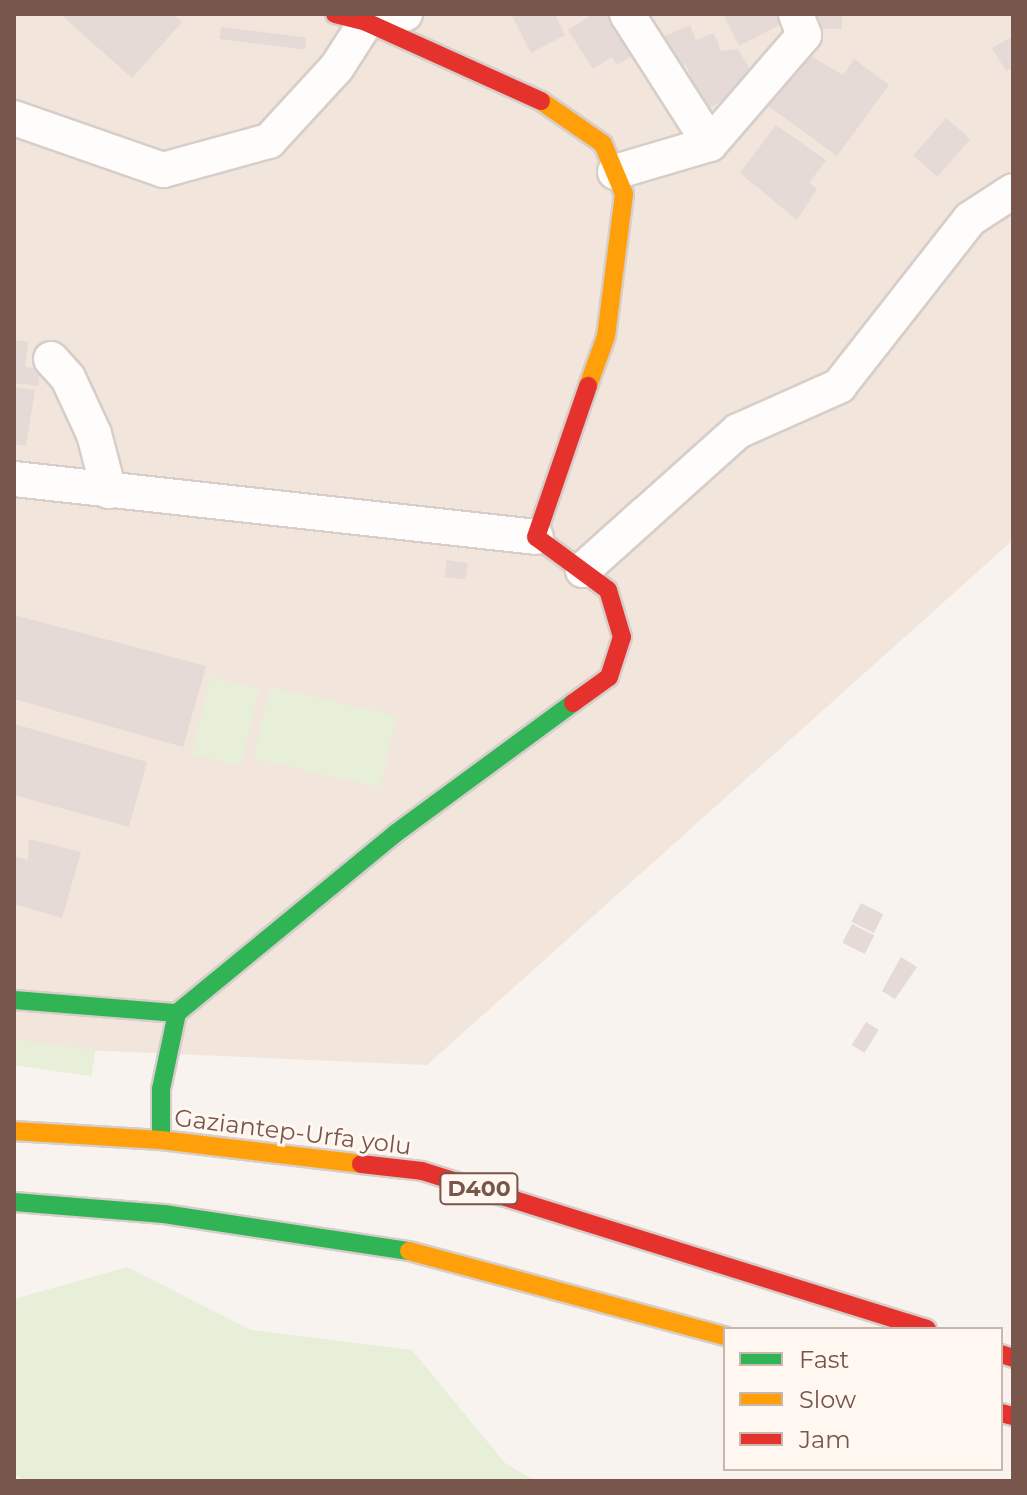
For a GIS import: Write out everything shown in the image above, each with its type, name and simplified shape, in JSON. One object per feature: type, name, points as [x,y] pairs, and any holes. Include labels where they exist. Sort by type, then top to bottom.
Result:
[{"type":"main road","points":[[43,1112],[161,1140],[161,1089],[177,1013],[396,833],[609,677],[622,637],[608,590],[536,537],[606,336],[624,194],[603,144],[558,109],[350,18]]},
{"type":"main road","points":[[14,1000],[177,1013]]},
{"type":"main road","name":"Gaziantep-Urfa yolu","points":[[14,1131],[161,1140],[422,1171],[921,1327]]},
{"type":"main road","points":[[14,1202],[164,1214],[399,1248],[723,1335]]},
{"type":"street","points":[[14,118],[163,170],[269,141],[337,67],[350,18],[405,14]]},
{"type":"street","points":[[627,14],[710,144]]},
{"type":"street","points":[[615,172],[710,144],[804,35],[796,14]]},
{"type":"street","points":[[583,570],[738,431],[839,386],[970,219],[1013,191]]},
{"type":"street","points":[[51,359],[68,378],[94,434],[109,491]]},
{"type":"street","points":[[14,479],[536,537]]},
{"type":"street","points":[[583,570],[646,513]]},
{"type":"shaded area","points":[[14,14],[1013,14],[1013,540],[427,1065],[14,1047]]},
{"type":"green space","points":[[211,677],[260,689],[240,766],[192,754]]},
{"type":"green space","points":[[270,687],[397,716],[380,787],[254,758]]},
{"type":"green space","points":[[14,1039],[95,1050],[92,1076],[14,1065]]},
{"type":"green space","points":[[127,1267],[251,1330],[412,1350],[505,1463],[535,1481],[25,1481],[14,1474],[14,1299]]},
{"type":"building","points":[[60,14],[173,14],[182,22],[132,78]]},
{"type":"building","points":[[511,14],[555,14],[565,35],[531,53]]},
{"type":"building","points":[[593,14],[610,14],[627,40],[641,50],[617,65],[612,57],[593,69],[568,30]]},
{"type":"building","points":[[723,14],[786,14],[789,20],[739,46]]},
{"type":"building","points":[[807,14],[842,14],[842,29],[812,29]]},
{"type":"building","points":[[690,25],[696,40],[714,33],[721,51],[738,49],[757,81],[704,111],[686,65],[676,72],[668,60],[673,53],[665,36]]},
{"type":"building","points":[[221,27],[306,37],[305,49],[220,39]]},
{"type":"building","points":[[1013,36],[1013,67],[1006,71],[992,48]]},
{"type":"building","points":[[801,50],[843,75],[854,59],[889,85],[837,156],[763,102]]},
{"type":"building","points":[[946,118],[970,139],[937,177],[913,156]]},
{"type":"building","points":[[776,125],[826,160],[809,183],[817,189],[797,220],[740,173]]},
{"type":"building","points":[[14,340],[28,342],[25,367],[40,369],[38,386],[14,383]]},
{"type":"building","points":[[14,387],[35,390],[26,446],[14,444]]},
{"type":"building","points":[[447,560],[468,563],[465,580],[445,577]]},
{"type":"building","points":[[14,615],[206,666],[183,747],[14,699]]},
{"type":"building","points":[[14,724],[147,762],[129,827],[14,795]]},
{"type":"building","points":[[29,839],[81,852],[62,918],[14,904],[14,856],[28,860]]},
{"type":"building","points":[[861,903],[883,914],[874,933],[851,922]]},
{"type":"building","points":[[852,924],[874,935],[865,954],[842,943]]},
{"type":"building","points":[[901,957],[917,967],[895,999],[882,991]]},
{"type":"building","points":[[866,1022],[879,1030],[864,1053],[852,1045]]},
{"type":"traffic: fast","points":[[161,1140],[161,1089],[177,1013],[396,833],[573,703]]},
{"type":"traffic: fast","points":[[14,1000],[177,1013]]},
{"type":"traffic: fast","points":[[14,1202],[164,1214],[409,1251]]},
{"type":"traffic: slow","points":[[541,101],[603,144],[624,194],[606,336],[588,386]]},
{"type":"traffic: slow","points":[[14,1131],[161,1140],[361,1164]]},
{"type":"traffic: slow","points":[[409,1251],[723,1335]]},
{"type":"traffic: jam","points":[[335,14],[366,22],[541,101]]},
{"type":"traffic: jam","points":[[573,703],[609,677],[622,637],[608,590],[536,537],[588,386]]},
{"type":"traffic: jam","points":[[361,1164],[422,1171],[921,1327]]},
{"type":"traffic: jam","points":[[1003,1355],[1013,1358]]},
{"type":"traffic: jam","points":[[1003,1414],[1013,1416]]}]
